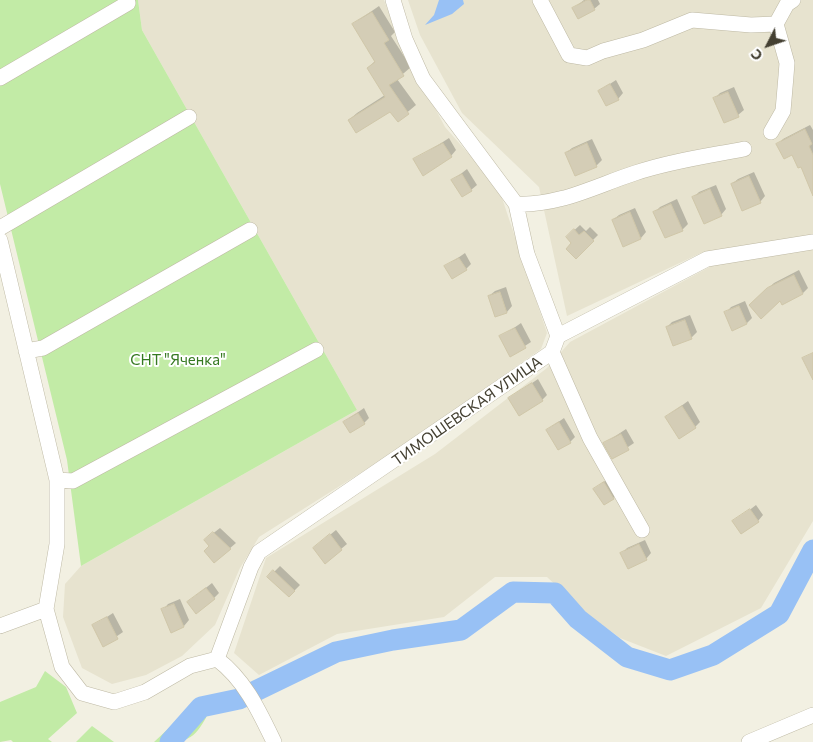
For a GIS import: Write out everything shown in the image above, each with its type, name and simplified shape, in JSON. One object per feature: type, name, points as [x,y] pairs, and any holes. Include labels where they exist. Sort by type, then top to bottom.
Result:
[{"type":"street","points":[[393,0],[405,39],[423,79],[516,204],[527,254],[558,336],[707,259],[813,242]]},
{"type":"street","points":[[540,0],[569,56],[587,58],[643,40],[692,20],[751,25],[776,24]]},
{"type":"street","points":[[771,132],[784,111],[787,63],[776,24],[787,4],[793,0]]},
{"type":"street","points":[[0,78],[128,3]]},
{"type":"street","points":[[0,228],[189,117]]},
{"type":"street","points":[[516,204],[536,205],[563,199],[669,163],[744,149]]},
{"type":"street","points":[[26,351],[43,348],[250,230]]},
{"type":"street","points":[[0,240],[57,480],[57,544],[46,609],[62,667],[82,693],[114,702],[145,692],[190,666],[217,659],[234,672],[258,710],[274,742]]},
{"type":"street","name":"ТИМОШЕВСКАЯ УЛИЦА","points":[[217,659],[251,567],[259,552],[552,352],[558,336]]},
{"type":"street","points":[[57,480],[73,481],[316,350]]},
{"type":"street","points":[[552,352],[590,438],[642,530]]},
{"type":"street","points":[[0,626],[46,609]]},
{"type":"street","points":[[749,742],[813,715]]},
{"type":"shaded area","points":[[138,0],[384,0],[400,42],[445,127],[489,177],[501,195],[547,333],[541,349],[408,443],[259,537],[240,568],[215,625],[182,656],[146,675],[112,684],[82,668],[63,617],[65,584],[81,566],[357,410],[142,30]]},
{"type":"shaded area","points":[[408,0],[813,0],[813,237],[701,253],[567,316],[539,187],[462,113],[420,35]]},
{"type":"shaded area","points":[[813,249],[813,521],[761,608],[666,656],[620,638],[582,610],[547,577],[495,577],[444,617],[337,634],[259,675],[234,653],[266,558],[435,454],[547,368],[570,342],[717,263]]},
{"type":"green space","name":"СНТ \"Яченка\"","points":[[0,0],[138,0],[142,30],[357,410],[81,566],[67,460],[0,184]]},
{"type":"green space","points":[[45,671],[66,687],[77,713],[48,739],[52,742],[13,742],[11,740],[0,742],[0,702],[36,687]]},
{"type":"green space","points":[[208,714],[198,730],[188,739],[174,742],[154,742],[169,728]]},
{"type":"green space","points":[[92,726],[114,742],[76,742]]},
{"type":"water","points":[[439,0],[463,0],[464,4],[452,14],[425,25],[434,15]]},
{"type":"building","points":[[590,0],[595,10],[578,19],[572,8]]},
{"type":"building","points":[[372,12],[389,40],[384,43],[404,76],[389,85],[409,114],[398,122],[390,112],[356,133],[348,120],[385,97],[367,68],[375,62],[352,24]]},
{"type":"building","points":[[610,84],[619,100],[606,106],[598,91]]},
{"type":"building","points":[[728,92],[739,117],[724,123],[713,98]]},
{"type":"building","points":[[805,129],[812,144],[809,146],[813,155],[813,196],[801,167],[798,168],[792,155],[784,159],[776,144]]},
{"type":"building","points":[[443,143],[452,157],[423,176],[413,159]]},
{"type":"building","points":[[587,143],[597,167],[575,176],[565,153]]},
{"type":"building","points":[[462,174],[472,191],[462,197],[451,180]]},
{"type":"building","points":[[749,176],[761,203],[742,211],[731,184]]},
{"type":"building","points":[[710,189],[722,216],[704,224],[692,197]]},
{"type":"building","points":[[671,204],[683,231],[665,238],[653,212]]},
{"type":"building","points":[[630,212],[641,239],[623,247],[612,220]]},
{"type":"building","points":[[574,229],[579,235],[584,231],[594,241],[576,259],[566,249],[571,243],[566,237]]},
{"type":"building","points":[[459,258],[467,270],[452,279],[444,266]]},
{"type":"building","points":[[794,275],[803,294],[782,305],[780,301],[761,319],[749,305],[767,288]]},
{"type":"building","points":[[500,292],[507,313],[495,317],[488,296]]},
{"type":"building","points":[[739,306],[747,324],[732,331],[724,312]]},
{"type":"building","points":[[685,320],[692,339],[673,346],[666,327]]},
{"type":"building","points":[[515,328],[526,348],[510,357],[499,336]]},
{"type":"building","points":[[813,353],[813,380],[802,358]]},
{"type":"building","points":[[532,383],[543,401],[519,416],[508,398]]},
{"type":"building","points":[[682,406],[696,428],[679,439],[665,417]]},
{"type":"building","points":[[358,413],[365,424],[350,433],[343,422]]},
{"type":"building","points":[[559,422],[571,443],[558,450],[546,430]]},
{"type":"building","points":[[621,434],[629,450],[612,459],[603,443]]},
{"type":"building","points":[[604,482],[614,499],[604,505],[593,489]]},
{"type":"building","points":[[750,509],[759,522],[741,534],[732,521]]},
{"type":"building","points":[[213,532],[231,549],[214,563],[204,551],[209,546],[204,540]]},
{"type":"building","points":[[330,534],[342,550],[325,564],[313,548]]},
{"type":"building","points":[[639,544],[647,560],[628,569],[620,553]]},
{"type":"building","points":[[273,570],[295,591],[289,597],[267,577]]},
{"type":"building","points":[[206,588],[215,599],[196,614],[187,602]]},
{"type":"building","points":[[174,604],[184,627],[171,633],[161,609]]},
{"type":"building","points":[[107,617],[118,639],[103,647],[92,625]]},
{"type":"waterway","points":[[170,742],[201,707],[239,699],[336,652],[393,640],[461,630],[513,592],[555,593],[578,619],[627,657],[670,670],[713,655],[779,614],[813,550]]}]
